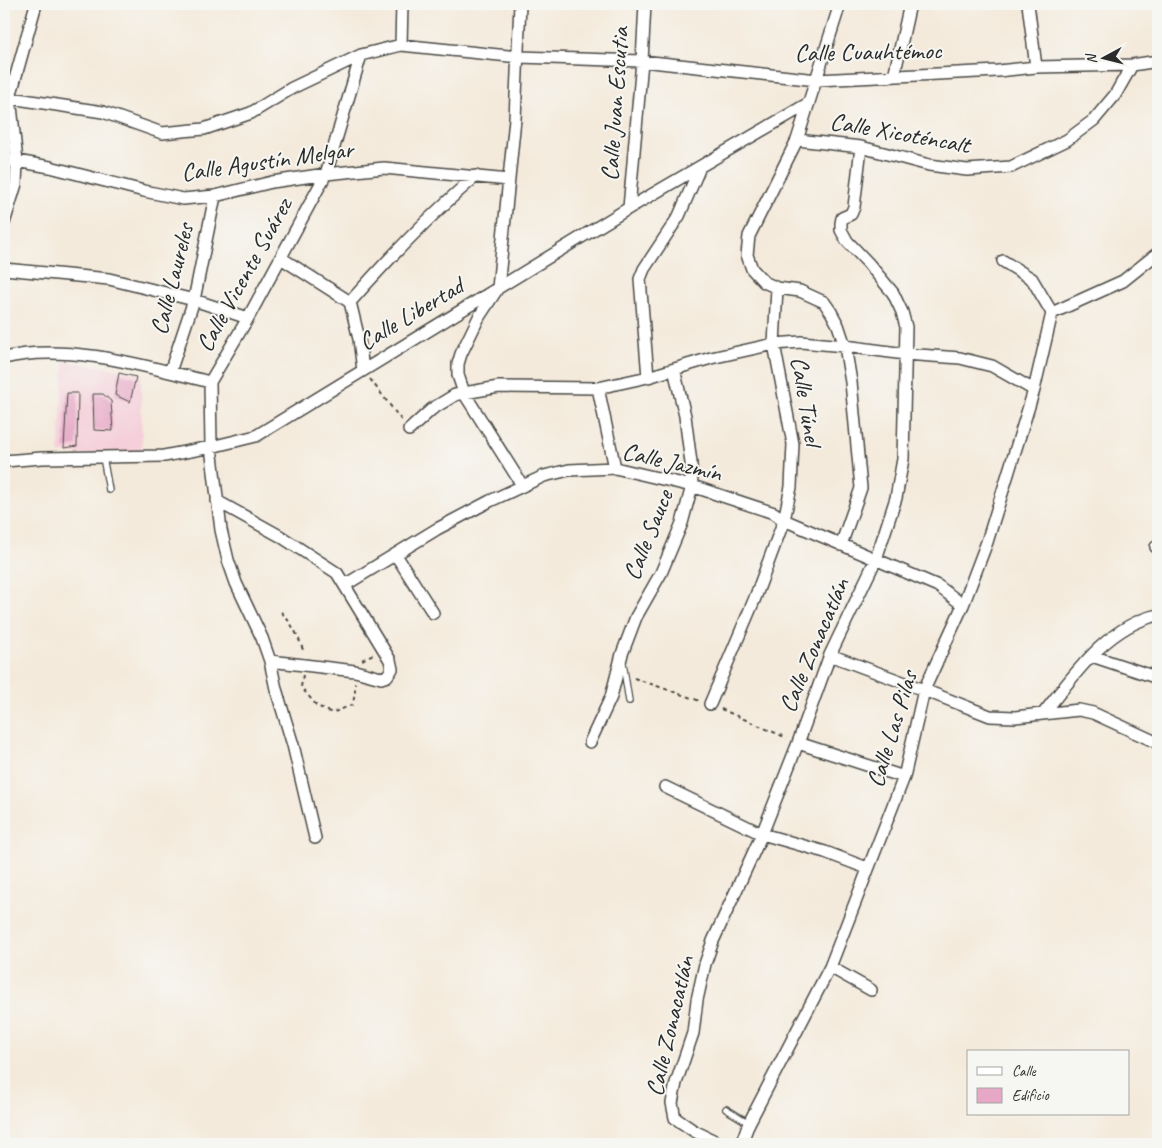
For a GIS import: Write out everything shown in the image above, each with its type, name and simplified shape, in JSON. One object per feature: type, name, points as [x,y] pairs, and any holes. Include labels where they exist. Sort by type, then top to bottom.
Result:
[{"type":"street","points":[[4,223],[16,184],[17,161],[7,97],[36,4]]},
{"type":"street","points":[[401,45],[402,4]]},
{"type":"street","points":[[520,4],[519,57],[510,180],[498,288],[479,317],[461,354],[458,364],[458,375],[464,392],[522,485]]},
{"type":"street","name":"Calle Juan Escutia","points":[[629,208],[645,4]]},
{"type":"street","points":[[840,4],[797,140],[749,236],[747,255],[752,269],[764,282],[777,288],[800,291],[824,302],[831,312],[845,346],[851,382],[861,488],[841,545]]},
{"type":"street","points":[[894,76],[910,4]]},
{"type":"street","points":[[1028,4],[1036,68]]},
{"type":"street","name":"Calle Cuauhtémoc","points":[[7,97],[103,112],[162,133],[204,129],[251,113],[292,88],[361,55],[401,45],[519,57],[642,60],[817,80],[1036,68],[1132,65],[1158,62]]},
{"type":"street","name":"Calle Vicente Suárez","points":[[315,838],[293,745],[276,689],[270,661],[262,638],[236,584],[221,530],[211,447],[210,382],[248,318],[326,174],[361,55]]},
{"type":"street","name":"Calle Xicoténcalt","points":[[797,140],[861,148],[928,165],[967,170],[1011,167],[1067,140],[1094,120],[1115,95],[1132,65]]},
{"type":"street","name":"Calle Libertad","points":[[4,461],[42,458],[164,456],[256,436],[629,208],[809,103]]},
{"type":"street","name":"Calle Zonacatlán","points":[[721,1144],[694,1131],[675,1118],[672,1103],[676,1084],[693,1033],[697,1000],[705,964],[713,941],[762,834],[830,655],[876,559],[896,498],[903,459],[906,327],[902,312],[893,293],[847,241],[841,230],[840,223],[842,218],[851,214],[854,207],[861,148]]},
{"type":"street","name":"Calle Agustín Melgar","points":[[4,161],[17,161],[50,167],[183,199],[215,196],[272,182],[384,168],[510,180]]},
{"type":"street","points":[[648,378],[640,279],[644,269],[678,216],[700,167]]},
{"type":"street","points":[[350,302],[401,245],[476,176]]},
{"type":"street","name":"Calle Laureles","points":[[170,372],[194,300],[215,196]]},
{"type":"street","points":[[1003,261],[1032,279],[1052,313],[1123,281],[1158,253]]},
{"type":"street","points":[[281,258],[350,302],[359,338],[363,370]]},
{"type":"street","points":[[4,269],[109,279],[194,300],[248,318]]},
{"type":"street","name":"Calle Túnel","points":[[710,704],[784,520],[791,487],[793,444],[774,344],[777,288]]},
{"type":"street","name":"Calle Las Pilas","points":[[741,1144],[749,1122],[830,967],[904,777],[924,690],[963,605],[987,542],[1034,390],[1052,313]]},
{"type":"street","points":[[409,430],[432,409],[455,395],[464,392],[499,387],[598,388],[648,378],[711,358],[774,344],[801,342],[905,354],[960,358],[992,366],[1034,390]]},
{"type":"street","points":[[4,358],[23,353],[98,357],[138,364],[210,382]]},
{"type":"street","name":"Calle Sauce","points":[[590,742],[611,697],[622,654],[636,616],[661,573],[682,523],[692,486],[685,416],[674,370]]},
{"type":"street","points":[[598,388],[615,468]]},
{"type":"street","name":"Calle Jazmín","points":[[345,585],[437,528],[522,485],[544,476],[569,470],[615,468],[692,486],[774,513],[784,520],[938,586],[963,605]]},
{"type":"street","points":[[216,498],[337,573],[390,660],[392,669],[388,676],[381,678],[355,671],[270,661]]},
{"type":"street","points":[[396,555],[433,613]]},
{"type":"street","points":[[1043,714],[1092,656],[1114,635],[1132,624],[1158,615]]},
{"type":"street","points":[[830,655],[990,716],[1015,718],[1070,710],[1093,713],[1158,742]]},
{"type":"street","points":[[1092,656],[1158,678]]},
{"type":"street","points":[[798,743],[904,777]]},
{"type":"street","points":[[665,787],[762,834],[825,852],[867,868]]},
{"type":"street","points":[[830,967],[872,990]]},
{"type":"lane","points":[[103,457],[109,490]]},
{"type":"lane","points":[[622,654],[629,700]]},
{"type":"lane","points":[[726,1109],[749,1122]]},
{"type":"path","points":[[363,370],[409,430]]},
{"type":"shaded area","points":[[64,361],[141,373],[142,457],[59,453]]},
{"type":"building","points":[[119,373],[136,377],[130,402],[115,395]]},
{"type":"building","points":[[67,393],[78,393],[77,446],[64,448]]},
{"type":"building","points":[[93,394],[103,394],[111,401],[113,431],[94,430]]}]
